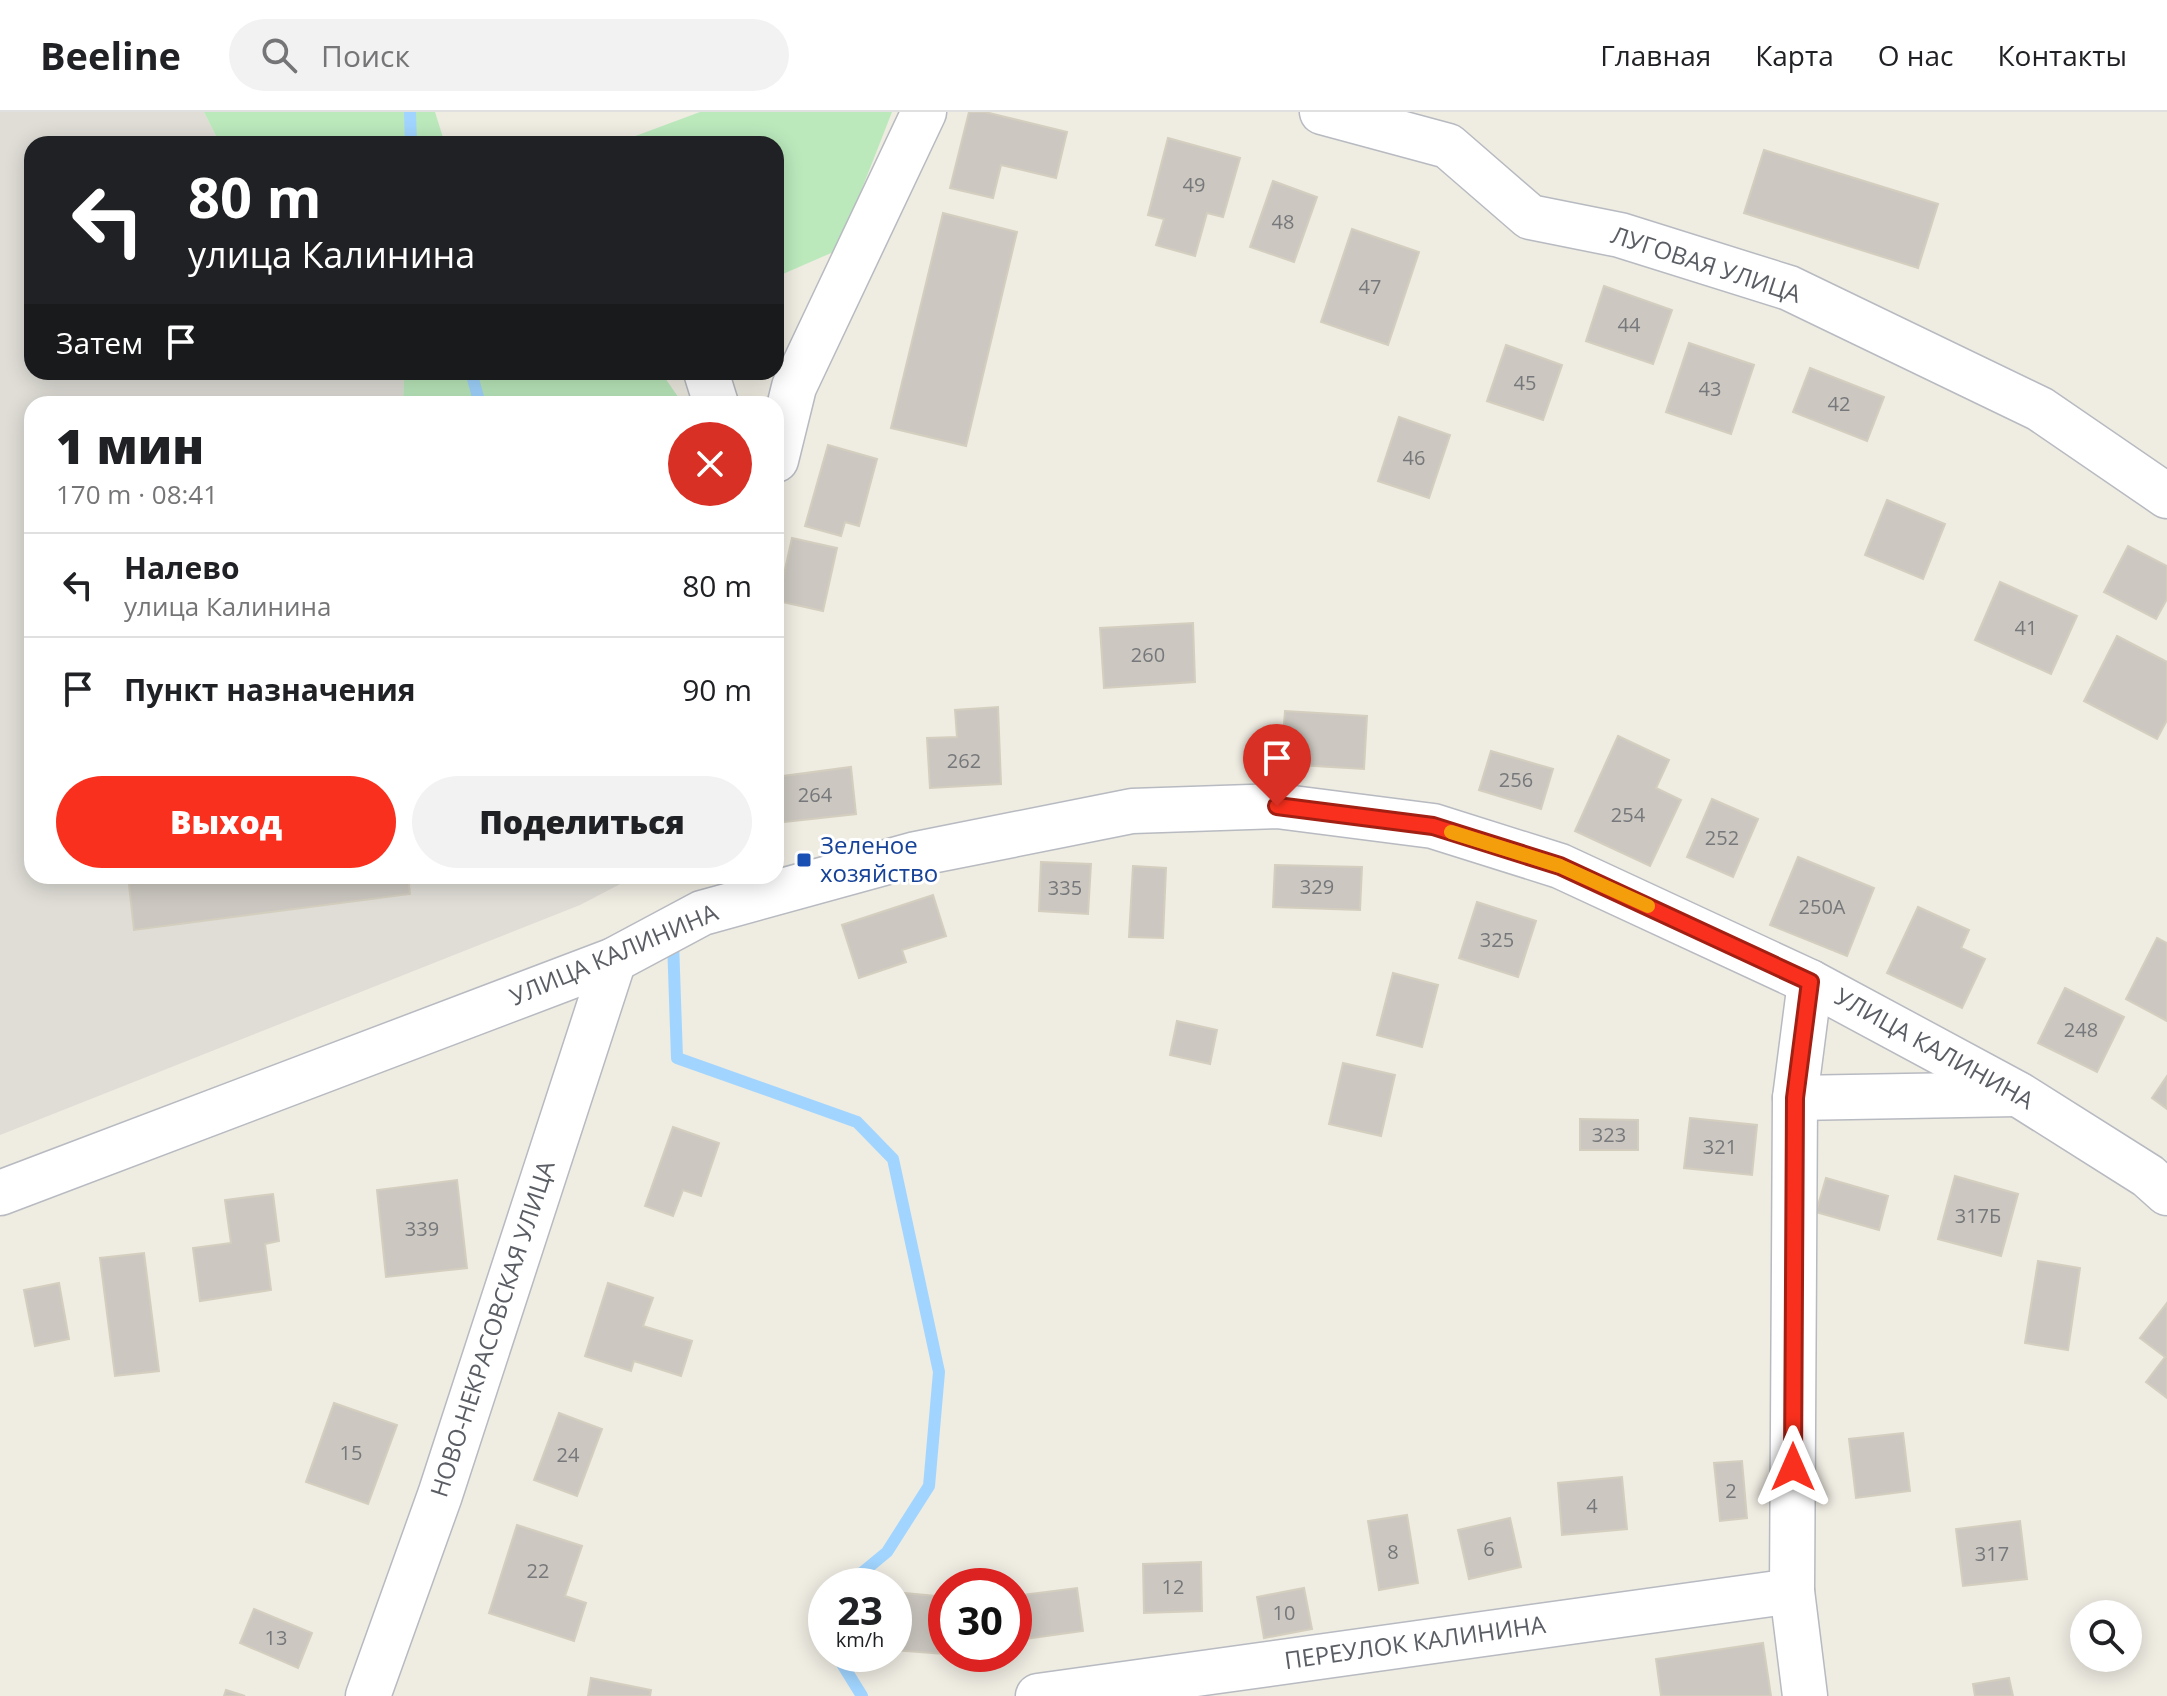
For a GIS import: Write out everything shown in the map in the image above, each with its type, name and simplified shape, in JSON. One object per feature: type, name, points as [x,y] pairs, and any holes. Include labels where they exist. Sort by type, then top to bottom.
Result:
[{"type":"street","points":[[784,428],[794,387],[924,112]]},
{"type":"street","name":"ЛУГОВАЯ УЛИЦА","points":[[1322,112],[1448,146],[1530,217],[1620,235],[1789,288],[2040,409],[2167,496]]},
{"type":"street","name":"УЛИЦА КАЛИНИНА","points":[[784,879],[1132,811],[1277,806],[1433,826],[1560,866],[1810,982],[2018,1094],[2148,1176],[2167,1193]]},
{"type":"street","name":"УЛИЦА КАЛИНИНА","points":[[0,1193],[614,960],[703,895],[760,884]]},
{"type":"street","name":"НОВО-НЕКРАСОВСКАЯ УЛИЦА","points":[[368,1696],[440,1495],[614,960]]},
{"type":"street","points":[[1805,1696],[1792,1591],[1795,1098],[1810,982]]},
{"type":"street","points":[[1795,1098],[2018,1094]]},
{"type":"street","name":"ПЕРЕУЛОК КАЛИНИНА","points":[[1038,1696],[1792,1591]]},
{"type":"shaded area","points":[[0,112],[204,112],[216,136],[24,136],[24,380],[404,380],[403,396],[24,396],[24,884],[620,884],[580,905],[0,1135]]},
{"type":"green space","points":[[204,112],[435,112],[442,136],[216,136]]},
{"type":"green space","points":[[700,112],[892,112],[838,250],[784,274],[784,136],[636,136]]},
{"type":"green space","points":[[404,380],[666,380],[677,396],[403,396]]},
{"type":"building","points":[[969,112],[985,112],[1067,132],[1056,178],[1001,165],[993,198],[950,188]]},
{"type":"building","points":[[1168,138],[1240,158],[1223,217],[1207,213],[1195,256],[1156,245],[1164,219],[1148,215]]},
{"type":"building","points":[[1764,150],[1938,204],[1918,268],[1744,213]]},
{"type":"building","points":[[1273,181],[1317,197],[1294,262],[1250,247]]},
{"type":"building","points":[[943,213],[1017,232],[966,446],[891,428]]},
{"type":"building","points":[[1352,229],[1419,252],[1388,345],[1321,322]]},
{"type":"building","points":[[1604,286],[1672,310],[1653,364],[1586,341]]},
{"type":"building","points":[[1689,343],[1754,365],[1731,434],[1666,412]]},
{"type":"building","points":[[1506,345],[1562,365],[1543,420],[1487,401]]},
{"type":"building","points":[[1810,368],[1884,397],[1867,441],[1793,412]]},
{"type":"building","points":[[1399,417],[1450,435],[1429,498],[1378,481]]},
{"type":"building","points":[[828,445],[877,459],[859,526],[845,522],[841,536],[805,526]]},
{"type":"building","points":[[1887,500],[1945,524],[1923,579],[1865,555]]},
{"type":"building","points":[[792,538],[837,548],[823,611],[784,602],[784,574]]},
{"type":"building","points":[[2128,546],[2167,566],[2167,599],[2156,619],[2104,592]]},
{"type":"building","points":[[2000,582],[2077,616],[2051,674],[1975,640]]},
{"type":"building","points":[[1193,623],[1195,682],[1104,688],[1100,628]]},
{"type":"building","points":[[2117,636],[2167,662],[2167,720],[2157,739],[2084,701]]},
{"type":"building","points":[[998,707],[1001,784],[930,788],[927,738],[957,737],[955,710]]},
{"type":"building","points":[[1285,711],[1367,716],[1364,769],[1281,764]]},
{"type":"building","points":[[1618,736],[1669,760],[1656,788],[1681,800],[1650,866],[1575,831]]},
{"type":"building","points":[[1491,751],[1553,769],[1541,809],[1479,790]]},
{"type":"building","points":[[851,767],[856,814],[784,822],[784,776]]},
{"type":"building","points":[[1712,799],[1758,819],[1733,877],[1687,857]]},
{"type":"building","points":[[1798,857],[1874,888],[1847,956],[1770,925]]},
{"type":"building","points":[[1041,862],[1091,864],[1088,914],[1039,911]]},
{"type":"building","points":[[1275,865],[1362,867],[1360,910],[1273,907]]},
{"type":"building","points":[[1133,866],[1166,868],[1163,938],[1129,937]]},
{"type":"building","points":[[129,884],[409,884],[410,894],[134,930]]},
{"type":"building","points":[[933,895],[946,936],[902,950],[906,962],[859,978],[842,925]]},
{"type":"building","points":[[1477,902],[1536,921],[1518,977],[1459,958]]},
{"type":"building","points":[[1918,907],[1969,930],[1961,948],[1985,959],[1962,1008],[1887,973]]},
{"type":"building","points":[[2157,938],[2167,943],[2167,1021],[2126,999]]},
{"type":"building","points":[[1393,973],[1438,985],[1422,1047],[1377,1035]]},
{"type":"building","points":[[2065,988],[2124,1017],[2097,1072],[2038,1043]]},
{"type":"building","points":[[1177,1021],[1217,1030],[1210,1064],[1170,1055]]},
{"type":"building","points":[[1343,1063],[1395,1075],[1381,1136],[1329,1124]]},
{"type":"building","points":[[2167,1076],[2167,1109],[2152,1098]]},
{"type":"building","points":[[1690,1118],[1757,1125],[1752,1175],[1684,1168]]},
{"type":"building","points":[[1580,1119],[1638,1120],[1638,1150],[1580,1150]]},
{"type":"building","points":[[673,1127],[719,1143],[701,1196],[683,1190],[673,1216],[645,1206]]},
{"type":"building","points":[[1955,1176],[2018,1194],[2001,1256],[1938,1239]]},
{"type":"building","points":[[1826,1178],[1888,1196],[1879,1230],[1816,1212]]},
{"type":"building","points":[[457,1180],[467,1268],[386,1277],[377,1190]]},
{"type":"building","points":[[273,1194],[279,1241],[265,1244],[271,1290],[200,1301],[193,1248],[231,1243],[225,1200]]},
{"type":"building","points":[[144,1253],[159,1371],[115,1376],[100,1258]]},
{"type":"building","points":[[2038,1261],[2080,1268],[2068,1350],[2025,1343]]},
{"type":"building","points":[[59,1283],[69,1339],[35,1346],[24,1290]]},
{"type":"building","points":[[608,1283],[653,1298],[643,1326],[692,1341],[681,1376],[634,1361],[631,1371],[585,1356]]},
{"type":"building","points":[[2167,1303],[2167,1398],[2146,1382],[2165,1357],[2140,1338]]},
{"type":"building","points":[[334,1403],[397,1425],[368,1504],[306,1482]]},
{"type":"building","points":[[559,1413],[602,1429],[577,1496],[534,1480]]},
{"type":"building","points":[[1903,1433],[1910,1491],[1856,1498],[1849,1439]]},
{"type":"building","points":[[1742,1461],[1747,1518],[1720,1521],[1714,1463]]},
{"type":"building","points":[[1622,1477],[1627,1529],[1562,1535],[1558,1483]]},
{"type":"building","points":[[1407,1515],[1418,1583],[1379,1590],[1368,1521]]},
{"type":"building","points":[[1510,1518],[1521,1567],[1469,1579],[1458,1530]]},
{"type":"building","points":[[2020,1521],[2027,1579],[1963,1586],[1956,1529]]},
{"type":"building","points":[[517,1525],[582,1546],[565,1596],[586,1603],[574,1641],[489,1613]]},
{"type":"building","points":[[1201,1562],[1202,1611],[1144,1613],[1143,1564]]},
{"type":"building","points":[[1077,1588],[1083,1631],[1032,1638],[1032,1594]]},
{"type":"building","points":[[1304,1588],[1312,1629],[1264,1638],[1257,1597]]},
{"type":"building","points":[[912,1594],[928,1595],[928,1653],[912,1651]]},
{"type":"building","points":[[254,1609],[312,1633],[298,1668],[240,1643]]},
{"type":"building","points":[[1763,1643],[1771,1696],[1661,1696],[1656,1659]]},
{"type":"building","points":[[591,1678],[651,1690],[650,1696],[588,1696]]},
{"type":"building","points":[[2009,1678],[2013,1696],[1975,1696],[1973,1684]]},
{"type":"building","points":[[226,1690],[245,1696],[224,1696]]},
{"type":"waterway","points":[[410,112],[411,136]]},
{"type":"waterway","points":[[473,380],[478,396]]},
{"type":"waterway","points":[[673,941],[677,1058],[857,1122],[893,1159],[939,1372],[929,1486],[887,1552],[868,1568]]},
{"type":"waterway","points":[[847,1672],[862,1696]]},
{"type":"slow traffic","points":[[1451,832],[1560,866],[1648,906]]},
{"type":"place","name":"Зеленое хозяйство","points":[[804,860]]},
{"type":"route","points":[[1277,806],[1433,826],[1560,866],[1810,982],[1795,1098],[1793,1467]]}]
